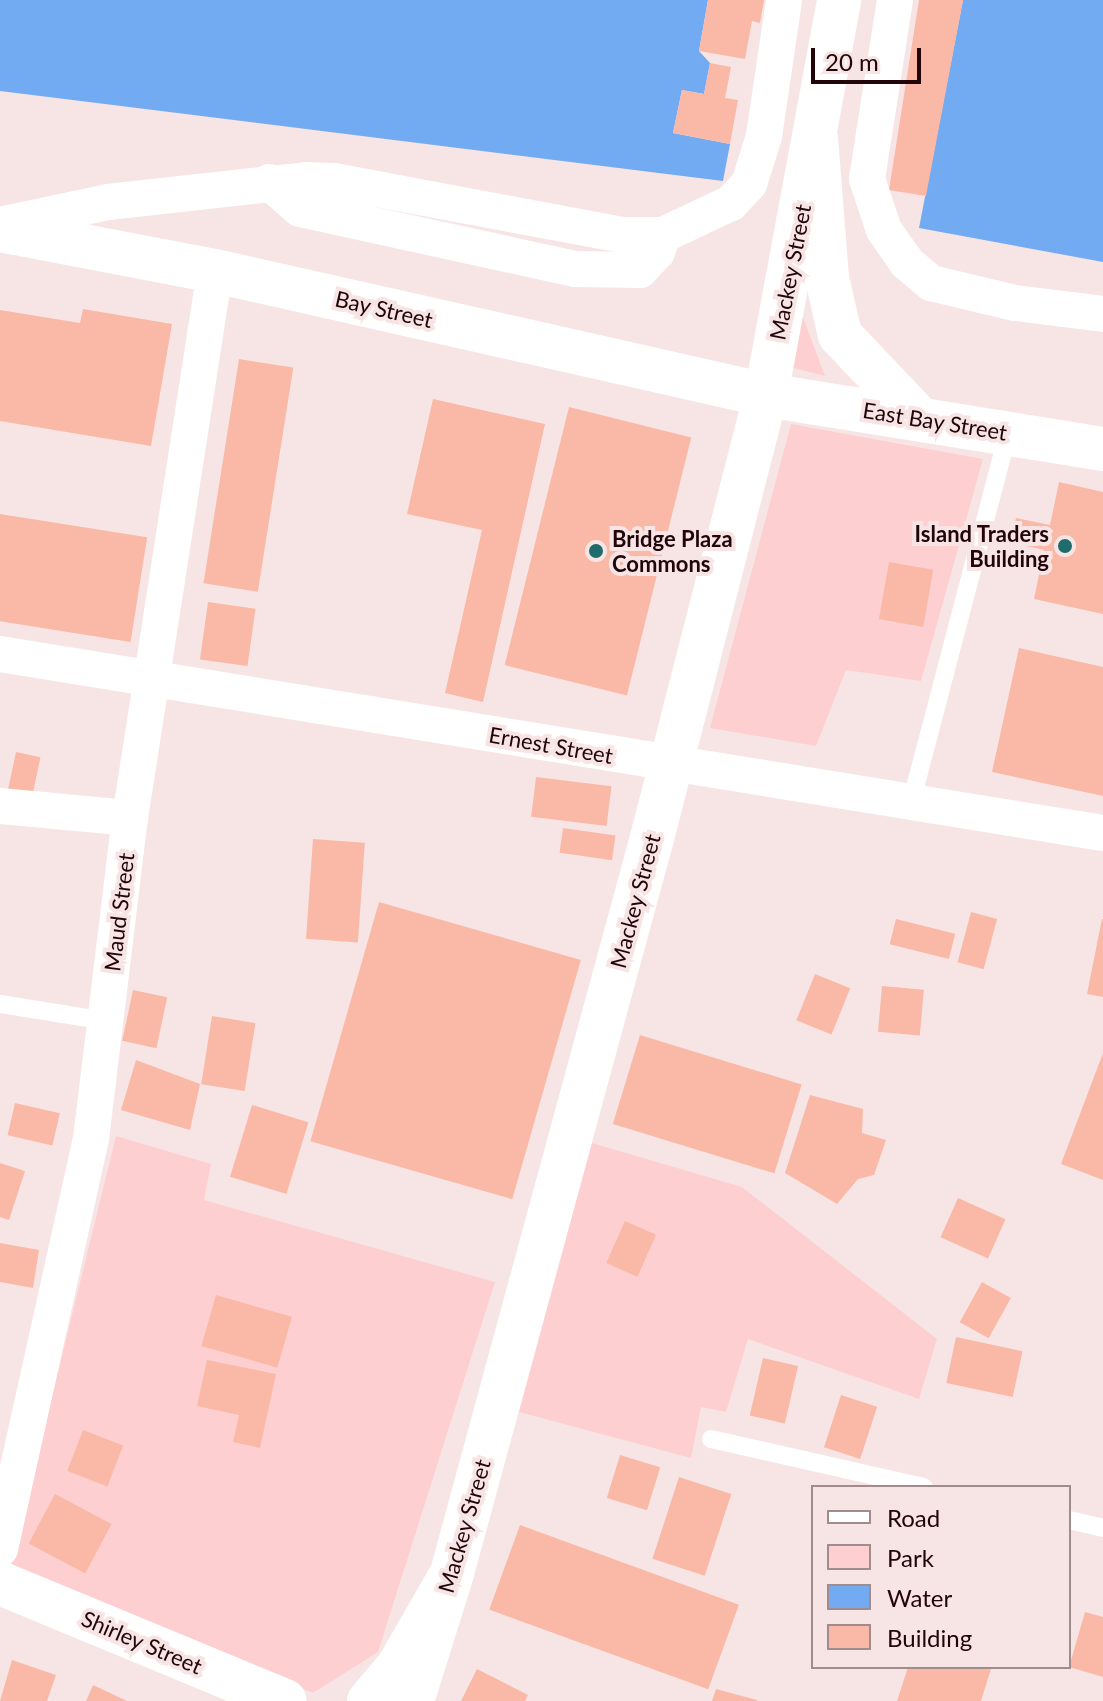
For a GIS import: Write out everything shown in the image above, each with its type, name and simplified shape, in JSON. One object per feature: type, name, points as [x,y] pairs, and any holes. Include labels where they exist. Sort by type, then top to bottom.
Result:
[{"type":"main road","name":"Mackey Street","points":[[412,1701],[452,1573],[672,765],[766,395],[825,93],[839,0]]},
{"type":"main road","points":[[816,138],[827,278],[840,335],[918,417]]},
{"type":"main road","name":"Bay Street","points":[[0,227],[215,271],[766,395]]},
{"type":"main road","name":"East Bay Street","points":[[766,395],[1103,449]]},
{"type":"main road","points":[[369,1701],[398,1667],[452,1573]]},
{"type":"main road","name":"Shirley Street","points":[[0,1583],[285,1701]]},
{"type":"street","points":[[0,227],[93,204],[269,182],[334,181],[622,235],[663,235],[731,203],[749,184],[764,136],[784,0]]},
{"type":"street","points":[[895,0],[867,179],[884,230],[906,262],[931,283],[1015,303],[1103,314]]},
{"type":"street","name":"Maud Street","points":[[0,1549],[91,1139],[150,677],[215,271]]},
{"type":"street","name":"Ernest Street","points":[[0,654],[672,765],[912,799],[1103,833]]},
{"type":"street","points":[[0,806],[130,818]]},
{"type":"lane","points":[[912,799],[1008,433]]},
{"type":"lane","points":[[0,1004],[106,1021]]},
{"type":"lane","points":[[711,1439],[915,1485]]},
{"type":"lane","points":[[1071,1520],[1103,1528]]},
{"type":"green space","points":[[798,304],[825,376],[782,365]]},
{"type":"green space","points":[[791,424],[983,459],[921,681],[846,670],[816,746],[710,728]]},
{"type":"green space","points":[[116,1136],[211,1164],[204,1200],[495,1282],[378,1652],[313,1693],[10,1568]]},
{"type":"green space","points":[[592,1143],[742,1187],[937,1339],[919,1399],[748,1339],[726,1412],[701,1407],[691,1458],[519,1412]]},
{"type":"water","points":[[0,0],[708,0],[699,51],[710,63],[704,94],[682,90],[673,133],[730,144],[723,181],[0,91]]},
{"type":"water","points":[[963,0],[1103,0],[1103,262],[919,228]]},
{"type":"building","points":[[708,0],[764,0],[760,23],[752,21],[745,59],[699,51]]},
{"type":"building","points":[[919,0],[963,0],[926,196],[889,190]]},
{"type":"building","points":[[710,63],[731,67],[725,98],[738,100],[730,144],[673,133],[682,90],[704,94]]},
{"type":"building","points":[[83,309],[172,324],[151,446],[0,421],[0,310],[80,323]]},
{"type":"building","points":[[239,359],[293,368],[258,592],[203,583]]},
{"type":"building","points":[[433,399],[545,424],[483,702],[445,693],[482,530],[407,514]]},
{"type":"building","name":"Bridge Plaza Commons","points":[[569,407],[691,437],[627,696],[505,665]]},
{"type":"building","name":"Island Traders Building","points":[[1059,482],[1103,492],[1103,614],[1034,599],[1044,550],[1010,542],[1016,518],[1050,525]]},
{"type":"building","points":[[0,514],[147,537],[131,642],[0,621]]},
{"type":"building","points":[[889,562],[933,570],[923,627],[879,619]]},
{"type":"building","points":[[208,602],[256,609],[247,666],[200,659]]},
{"type":"building","points":[[1019,648],[1103,667],[1103,796],[992,772]]},
{"type":"building","points":[[16,752],[40,757],[32,795],[8,790]]},
{"type":"building","points":[[536,777],[611,786],[607,826],[531,817]]},
{"type":"building","points":[[563,828],[615,835],[612,860],[560,853]]},
{"type":"building","points":[[313,839],[365,843],[358,942],[306,939]]},
{"type":"building","points":[[379,902],[581,960],[512,1199],[310,1141]]},
{"type":"building","points":[[971,912],[997,919],[984,969],[958,962]]},
{"type":"building","points":[[896,919],[955,934],[949,959],[890,944]]},
{"type":"building","points":[[1103,919],[1103,997],[1087,994]]},
{"type":"building","points":[[815,974],[850,988],[832,1035],[796,1020]]},
{"type":"building","points":[[882,986],[924,990],[920,1035],[878,1032]]},
{"type":"building","points":[[133,990],[167,997],[156,1048],[122,1041]]},
{"type":"building","points":[[212,1016],[255,1023],[245,1091],[201,1084]]},
{"type":"building","points":[[640,1035],[802,1084],[774,1173],[613,1124]]},
{"type":"building","points":[[1103,1053],[1103,1180],[1061,1164]]},
{"type":"building","points":[[136,1060],[200,1084],[190,1130],[121,1110]]},
{"type":"building","points":[[810,1095],[863,1109],[862,1133],[886,1140],[874,1175],[858,1179],[837,1204],[785,1173]]},
{"type":"building","points":[[15,1103],[60,1113],[52,1146],[8,1135]]},
{"type":"building","points":[[252,1105],[308,1122],[286,1194],[230,1177]]},
{"type":"building","points":[[0,1163],[25,1171],[9,1220],[0,1217]]},
{"type":"building","points":[[958,1198],[1006,1219],[988,1258],[941,1237]]},
{"type":"building","points":[[625,1221],[656,1235],[637,1277],[606,1263]]},
{"type":"building","points":[[0,1243],[39,1250],[33,1288],[0,1282]]},
{"type":"building","points":[[982,1282],[1011,1298],[989,1338],[960,1322]]},
{"type":"building","points":[[216,1295],[292,1317],[277,1368],[201,1346]]},
{"type":"building","points":[[956,1337],[1023,1351],[1013,1397],[946,1383]]},
{"type":"building","points":[[763,1358],[798,1366],[785,1424],[750,1415]]},
{"type":"building","points":[[207,1360],[276,1374],[260,1448],[233,1442],[239,1415],[197,1406]]},
{"type":"building","points":[[841,1395],[877,1407],[860,1459],[824,1447]]},
{"type":"building","points":[[83,1430],[123,1445],[107,1486],[67,1471]]},
{"type":"building","points":[[620,1455],[660,1467],[647,1510],[607,1498]]},
{"type":"building","points":[[679,1477],[731,1494],[705,1576],[652,1559]]},
{"type":"building","points":[[55,1494],[112,1524],[85,1573],[29,1543]]},
{"type":"building","points":[[520,1525],[739,1605],[708,1689],[489,1610]]},
{"type":"building","points":[[1085,1612],[1103,1617],[1103,1677],[1071,1668]]},
{"type":"building","points":[[12,1660],[56,1675],[47,1701],[0,1701]]},
{"type":"building","points":[[477,1669],[528,1695],[525,1701],[461,1701]]},
{"type":"building","points":[[907,1669],[991,1669],[981,1701],[897,1701]]},
{"type":"building","points":[[93,1685],[127,1701],[86,1701]]},
{"type":"building","points":[[716,1689],[757,1700],[757,1701],[712,1701]]},
{"type":"place","name":"Island Traders Building","points":[[1065,546]]},
{"type":"place","name":"Bridge Plaza Commons","points":[[596,551]]}]
